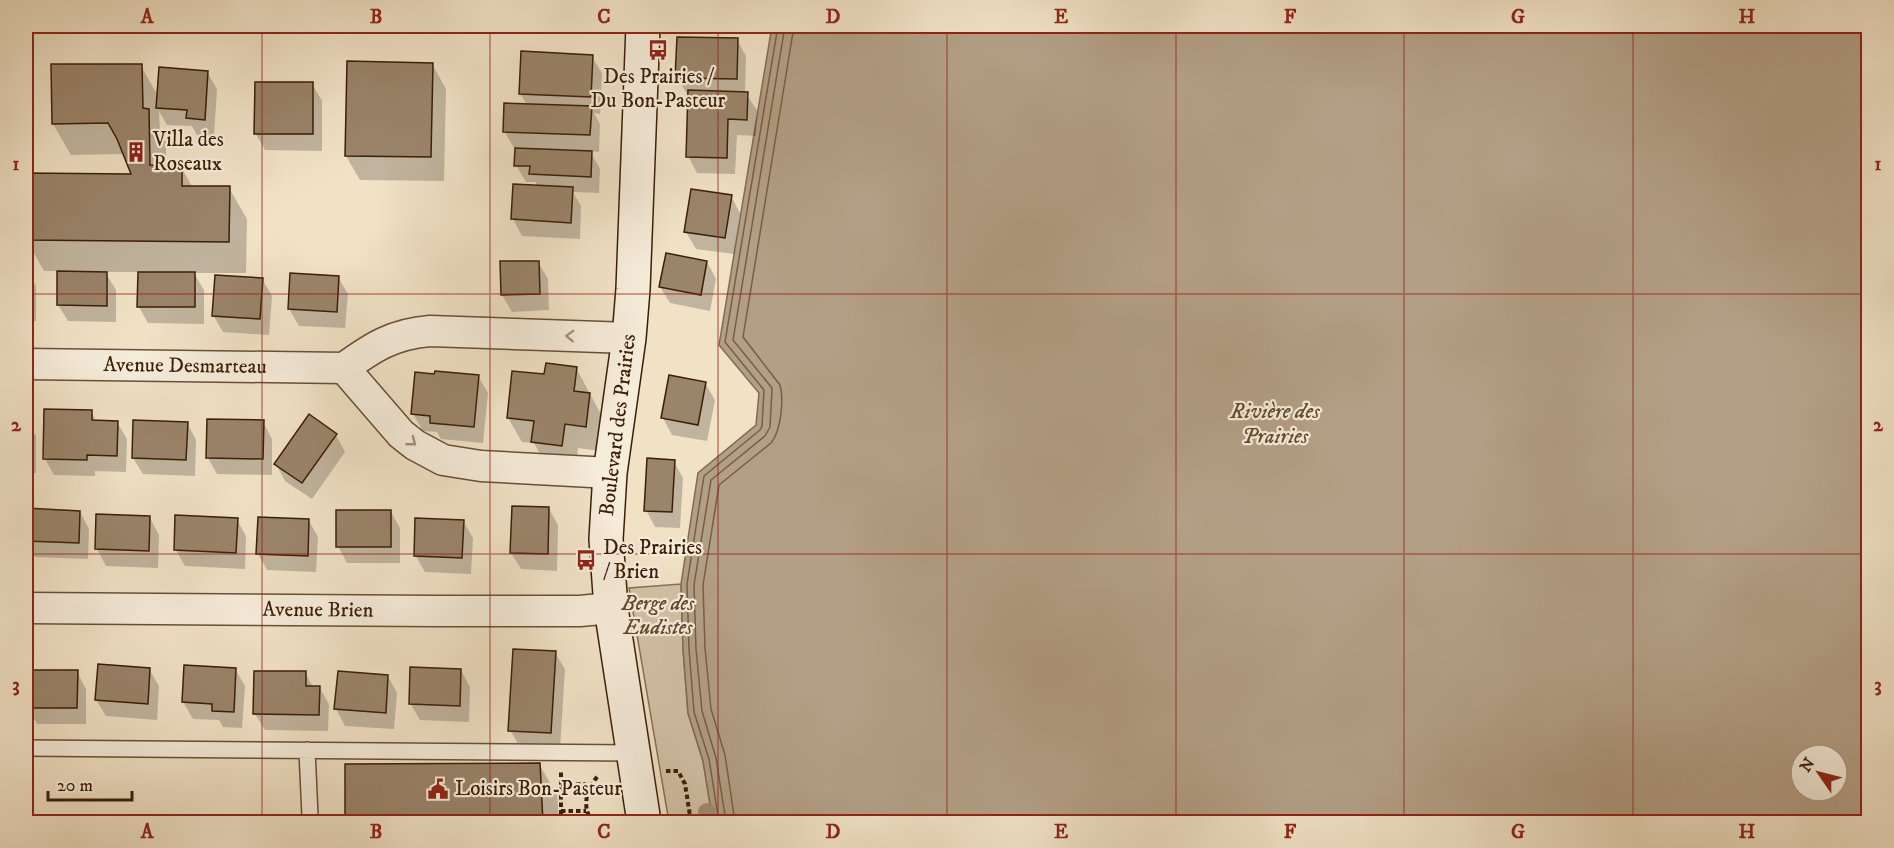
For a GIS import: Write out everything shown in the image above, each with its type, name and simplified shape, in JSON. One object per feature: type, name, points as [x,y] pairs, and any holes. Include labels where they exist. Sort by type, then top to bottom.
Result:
[{"type":"street","name":"Boulevard des Prairies","points":[[643,26],[635,259],[629,338],[610,473],[606,545],[611,608],[644,822]]},
{"type":"street","points":[[610,473],[481,466],[443,460],[422,450],[401,434],[344,368],[381,343],[407,333],[441,331],[629,338]]},
{"type":"street","name":"Avenue Desmarteau","points":[[26,364],[344,368]]},
{"type":"street","name":"Avenue Brien","points":[[26,608],[435,611],[580,611],[611,608]]},
{"type":"lane","points":[[26,748],[633,753]]},
{"type":"lane","points":[[307,750],[312,822]]},
{"type":"path","points":[[561,767],[561,822]]},
{"type":"path","points":[[661,771],[678,771],[682,778],[691,822]]},
{"type":"path","points":[[590,822],[586,812],[586,802],[591,787],[603,772]]},
{"type":"path","points":[[561,785],[584,784],[591,787]]},
{"type":"path","points":[[561,811],[586,812]]},
{"type":"green space","name":"Berge des Eudistes","points":[[681,584],[688,713],[703,761],[713,822],[669,822],[629,588]]},
{"type":"water","name":"Rivière des Prairies","points":[[772,26],[1868,26],[1868,822],[713,822],[703,761],[688,713],[681,584],[698,473],[756,425],[759,393],[719,345]]},
{"type":"building","points":[[677,37],[738,38],[737,79],[675,78]]},
{"type":"building","points":[[521,51],[593,55],[591,97],[519,94]]},
{"type":"building","points":[[347,61],[433,63],[431,157],[345,156]]},
{"type":"building","name":"Villa des Roseaux","points":[[51,64],[142,64],[143,108],[149,109],[150,165],[182,166],[182,186],[230,186],[229,242],[26,240],[26,173],[131,174],[108,123],[52,124]]},
{"type":"building","points":[[159,67],[208,71],[205,120],[186,118],[187,110],[156,108]]},
{"type":"building","points":[[255,82],[313,82],[313,134],[254,134]]},
{"type":"building","points":[[688,90],[748,92],[747,120],[728,119],[727,158],[686,157]]},
{"type":"building","points":[[504,103],[592,106],[590,135],[503,132]]},
{"type":"building","points":[[515,148],[592,151],[591,177],[529,174],[530,166],[514,166]]},
{"type":"building","points":[[513,184],[573,187],[571,223],[511,219]]},
{"type":"building","points":[[691,189],[732,195],[725,238],[684,232]]},
{"type":"building","points":[[666,253],[707,261],[701,295],[659,287]]},
{"type":"building","points":[[500,261],[539,261],[540,294],[501,295]]},
{"type":"building","points":[[57,271],[107,272],[107,306],[57,305]]},
{"type":"building","points":[[138,272],[195,272],[195,307],[137,307]]},
{"type":"building","points":[[290,273],[339,276],[337,312],[288,309]]},
{"type":"building","points":[[215,275],[263,278],[260,319],[212,316]]},
{"type":"building","points":[[546,363],[577,367],[574,391],[590,393],[586,427],[565,424],[562,446],[531,442],[534,421],[507,418],[512,371],[544,374]]},
{"type":"building","points":[[435,371],[479,375],[474,427],[430,423],[430,416],[411,414],[415,372],[434,374]]},
{"type":"building","points":[[669,375],[706,382],[698,425],[661,418]]},
{"type":"building","points":[[44,409],[92,410],[92,420],[118,421],[117,456],[87,455],[87,460],[43,459]]},
{"type":"building","points":[[309,414],[337,434],[302,483],[274,464]]},
{"type":"building","points":[[207,419],[264,420],[263,459],[206,458]]},
{"type":"building","points":[[133,420],[188,422],[186,460],[132,458]]},
{"type":"building","points":[[647,458],[675,460],[672,512],[644,511]]},
{"type":"building","points":[[512,506],[549,507],[548,554],[510,553]]},
{"type":"building","points":[[26,508],[80,511],[79,543],[26,541]]},
{"type":"building","points":[[336,510],[391,510],[391,547],[336,547]]},
{"type":"building","points":[[96,514],[150,516],[149,551],[95,549]]},
{"type":"building","points":[[175,515],[238,518],[236,553],[174,550]]},
{"type":"building","points":[[258,517],[309,519],[308,556],[256,554]]},
{"type":"building","points":[[415,518],[464,520],[462,558],[414,556]]},
{"type":"building","points":[[513,649],[556,651],[551,733],[508,731]]},
{"type":"building","points":[[98,664],[150,668],[148,704],[95,700]]},
{"type":"building","points":[[184,665],[236,668],[234,712],[212,711],[212,704],[182,702]]},
{"type":"building","points":[[410,667],[461,669],[460,706],[409,704]]},
{"type":"building","points":[[26,670],[78,670],[77,708],[26,708]]},
{"type":"building","points":[[254,671],[306,671],[306,686],[320,686],[319,715],[253,714]]},
{"type":"building","points":[[338,671],[388,675],[386,713],[334,709]]},
{"type":"building","points":[[540,763],[543,822],[345,822],[345,764]]},
{"type":"place","name":"Des Prairies / Du Bon-Pasteur","points":[[658,50]]},
{"type":"place","name":"Villa des Roseaux","points":[[136,152]]},
{"type":"place","name":"Des Prairies / Brien","points":[[586,560]]},
{"type":"place","name":"Loisirs Bon-Pasteur","points":[[438,789]]}]
